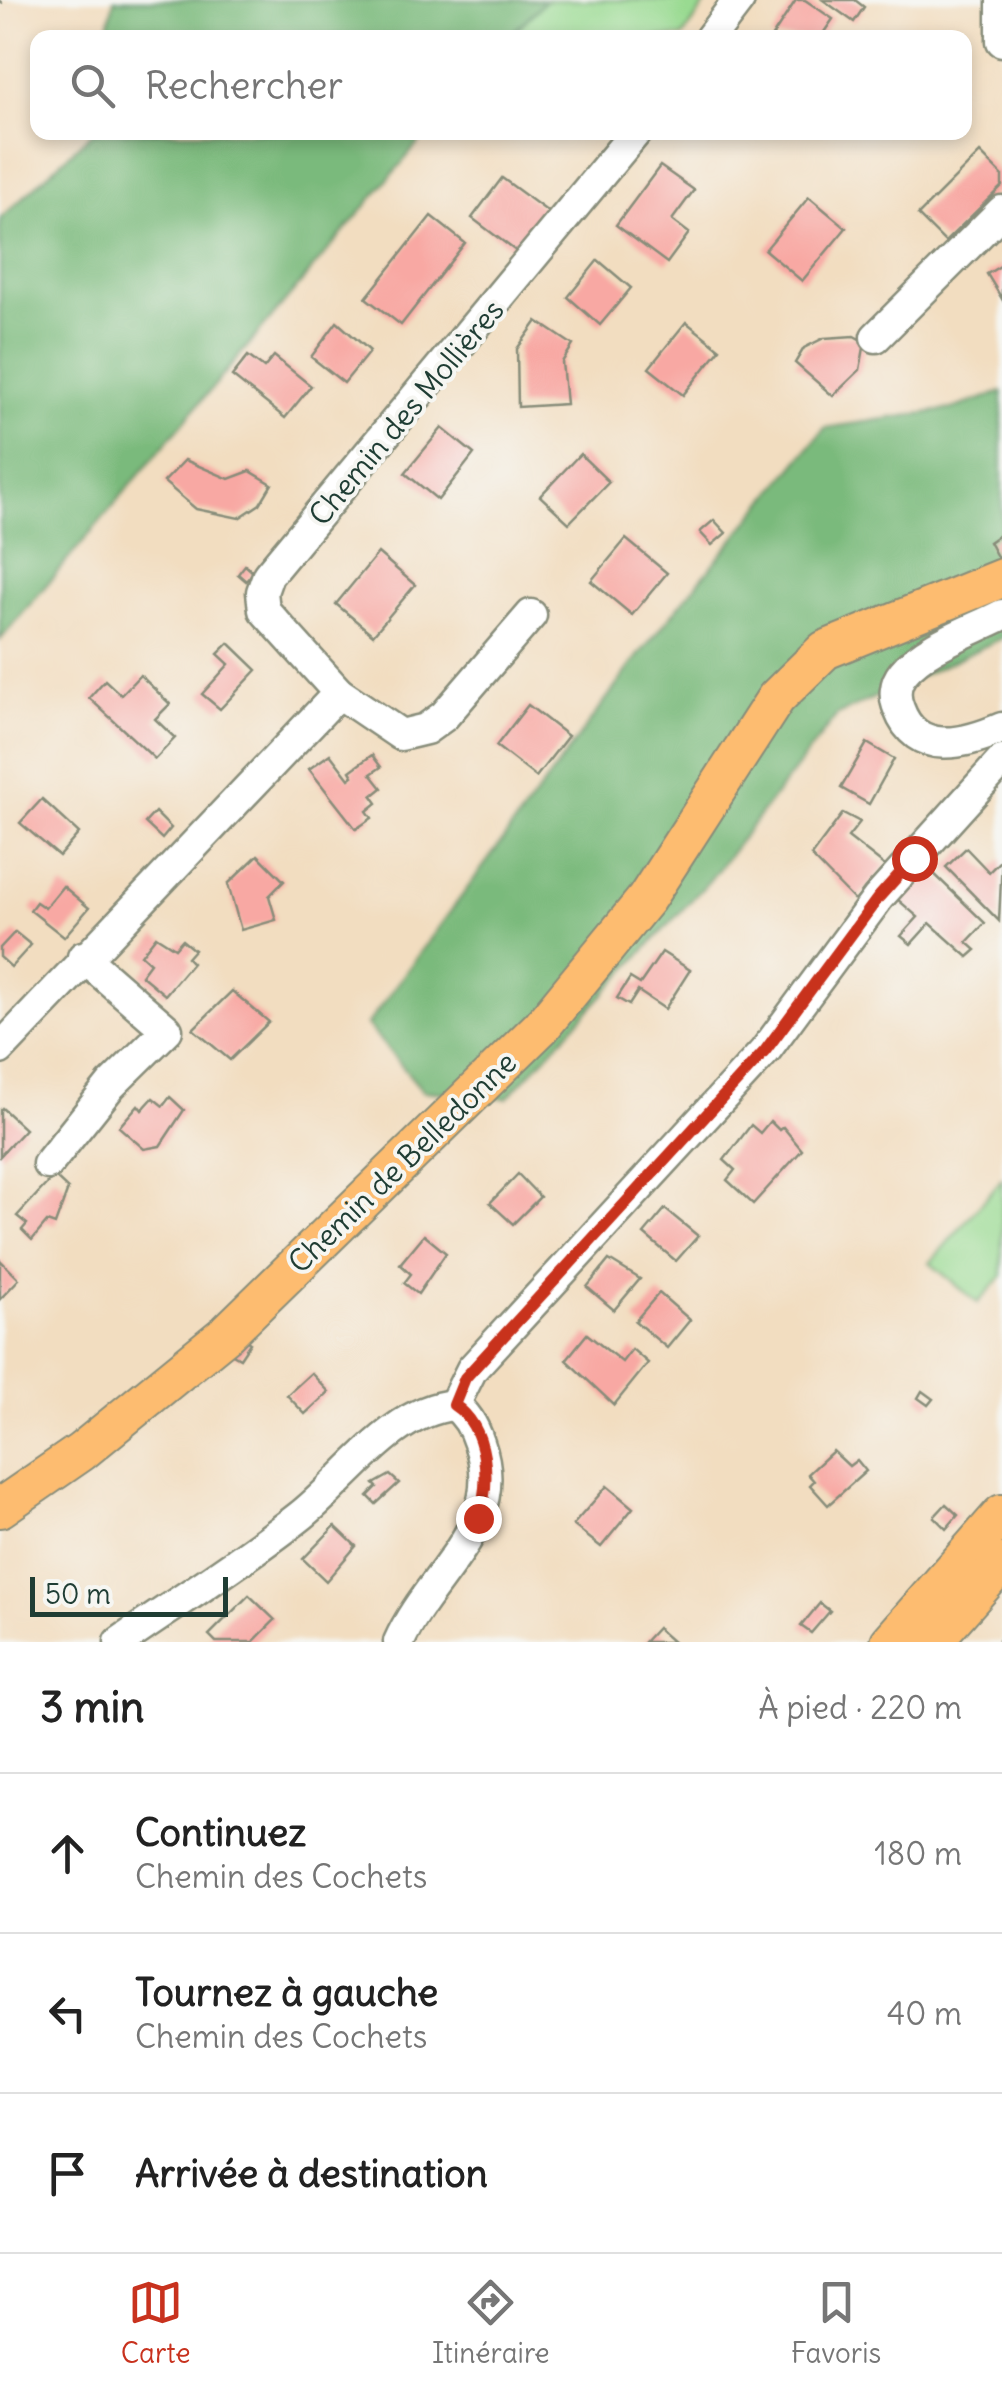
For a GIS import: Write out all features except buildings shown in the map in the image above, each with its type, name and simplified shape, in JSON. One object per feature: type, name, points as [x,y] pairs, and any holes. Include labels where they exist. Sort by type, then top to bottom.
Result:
[{"type":"main road","name":"Chemin de Belledonne","points":[[0,1508],[81,1452],[227,1333],[541,1027],[646,898],[776,698],[826,650],[1002,578]]},
{"type":"main road","points":[[890,1642],[1002,1514]]},
{"type":"main road","points":[[932,1642],[1002,1563]]},
{"type":"street","points":[[716,30],[739,0]]},
{"type":"street","points":[[1002,0],[1002,41]]},
{"type":"street","name":"Chemin des Mollières","points":[[531,615],[444,716],[426,729],[401,735],[338,693],[264,610],[262,592],[268,575],[629,140]]},
{"type":"street","points":[[876,338],[1002,211]]},
{"type":"street","points":[[1002,615],[918,659],[900,676],[894,696],[906,728],[926,742],[951,744],[1002,728]]},
{"type":"street","points":[[0,1049],[83,957],[338,693]]},
{"type":"street","points":[[120,1642],[300,1516],[388,1436],[432,1410],[454,1405],[472,1370],[765,1051],[878,898],[1002,761]]},
{"type":"street","points":[[48,1164],[110,1084],[167,1030],[83,957]]},
{"type":"street","points":[[398,1642],[408,1621],[470,1536],[483,1504],[482,1450],[471,1423],[454,1405]]},
{"type":"green space","points":[[114,0],[546,0],[515,30],[108,30]]},
{"type":"green space","points":[[546,0],[708,0],[688,30],[516,30]]},
{"type":"green space","points":[[84,140],[421,140],[0,640],[0,219]]},
{"type":"green space","points":[[1002,392],[1002,638],[837,715],[709,881],[507,1098],[423,1091],[367,1025],[639,655],[825,428],[952,409]]},
{"type":"green space","points":[[1002,1179],[1002,1276],[978,1303],[930,1263]]},
{"type":"route","points":[[478,1518],[486,1488],[482,1450],[471,1423],[454,1405],[465,1378],[765,1051],[878,898],[914,858]]}]
